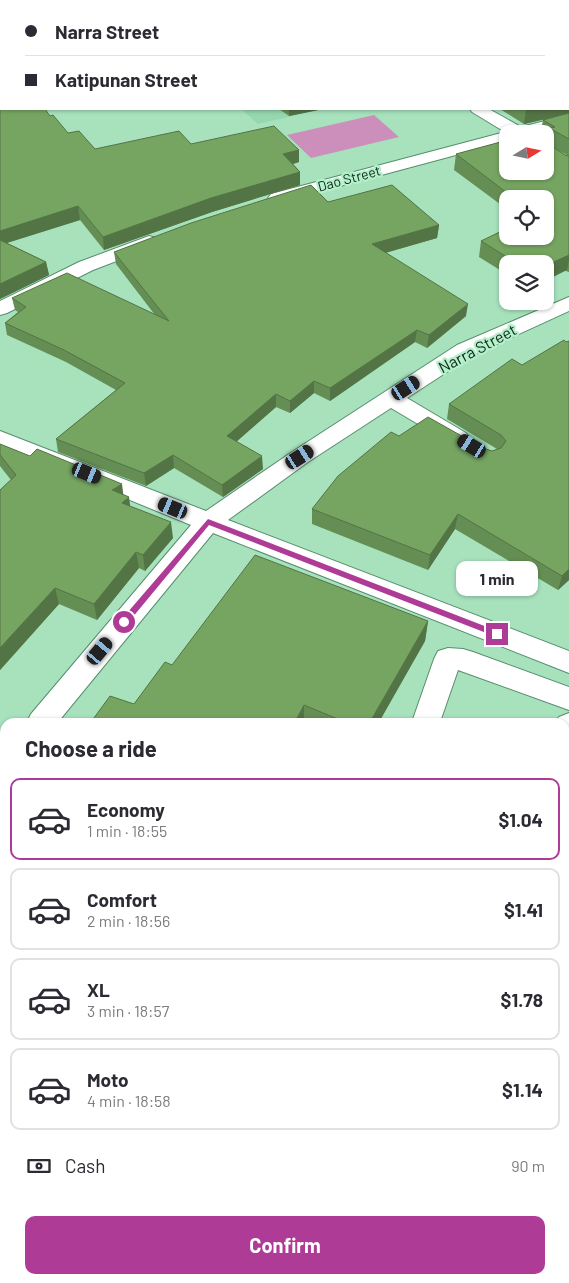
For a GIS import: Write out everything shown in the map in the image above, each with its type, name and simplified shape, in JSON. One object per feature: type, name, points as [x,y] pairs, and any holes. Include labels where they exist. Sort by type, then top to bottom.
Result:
[{"type":"street","points":[[479,110],[502,125]]},
{"type":"street","name":"Dao Street","points":[[550,125],[569,120]]},
{"type":"street","name":"Dao Street","points":[[262,203],[499,138]]},
{"type":"street","points":[[0,309],[86,266],[163,236]]},
{"type":"street","name":"Narra Street","points":[[44,718],[208,522],[300,457],[465,350],[569,302]]},
{"type":"street","points":[[391,398],[472,446]]},
{"type":"street","points":[[0,438],[208,522],[569,662]]},
{"type":"street","points":[[427,718],[448,659],[463,660],[569,699]]},
{"type":"shaded area","points":[[242,110],[319,110],[258,124]]},
{"type":"shaded area","points":[[374,115],[399,137],[311,158],[287,135]]},
{"type":"building","points":[[0,110],[46,110],[50,116],[53,115],[68,133],[79,131],[95,149],[179,131],[191,144],[274,126],[299,150],[283,154],[300,172],[211,198],[103,237],[78,206],[0,231]]},
{"type":"building","points":[[569,113],[569,139],[554,131],[554,125],[543,120]]},
{"type":"building","points":[[499,142],[499,180],[554,180],[554,148],[569,156],[569,255],[554,262],[554,255],[504,255],[481,241],[499,232],[499,245],[554,245],[554,190],[503,190],[456,154]]},
{"type":"building","points":[[311,185],[328,202],[392,185],[439,225],[372,244],[468,304],[429,335],[417,330],[330,388],[314,381],[290,401],[276,394],[227,436],[262,456],[222,485],[173,455],[144,473],[56,439],[125,383],[64,350],[5,323],[26,307],[12,298],[67,273],[169,321],[114,252],[191,223]]},
{"type":"building","points":[[0,240],[46,262],[0,284]]},
{"type":"building","points":[[564,340],[566,342],[569,341],[569,569],[562,576],[458,514],[430,555],[312,509],[338,476],[391,432],[399,436],[428,417],[483,448],[492,451],[501,448],[506,441],[501,435],[449,404],[512,359],[522,365]]},
{"type":"building","points":[[0,444],[30,456],[37,449],[122,484],[112,490],[129,497],[122,503],[171,522],[143,555],[136,552],[94,604],[55,588],[0,648],[0,490],[16,475],[0,455]]},
{"type":"building","points":[[255,555],[428,621],[372,718],[335,718],[304,705],[297,718],[94,718],[110,696],[134,704],[165,662],[172,665]]},
{"type":"route","points":[[124,622],[208,522],[497,634]]}]
